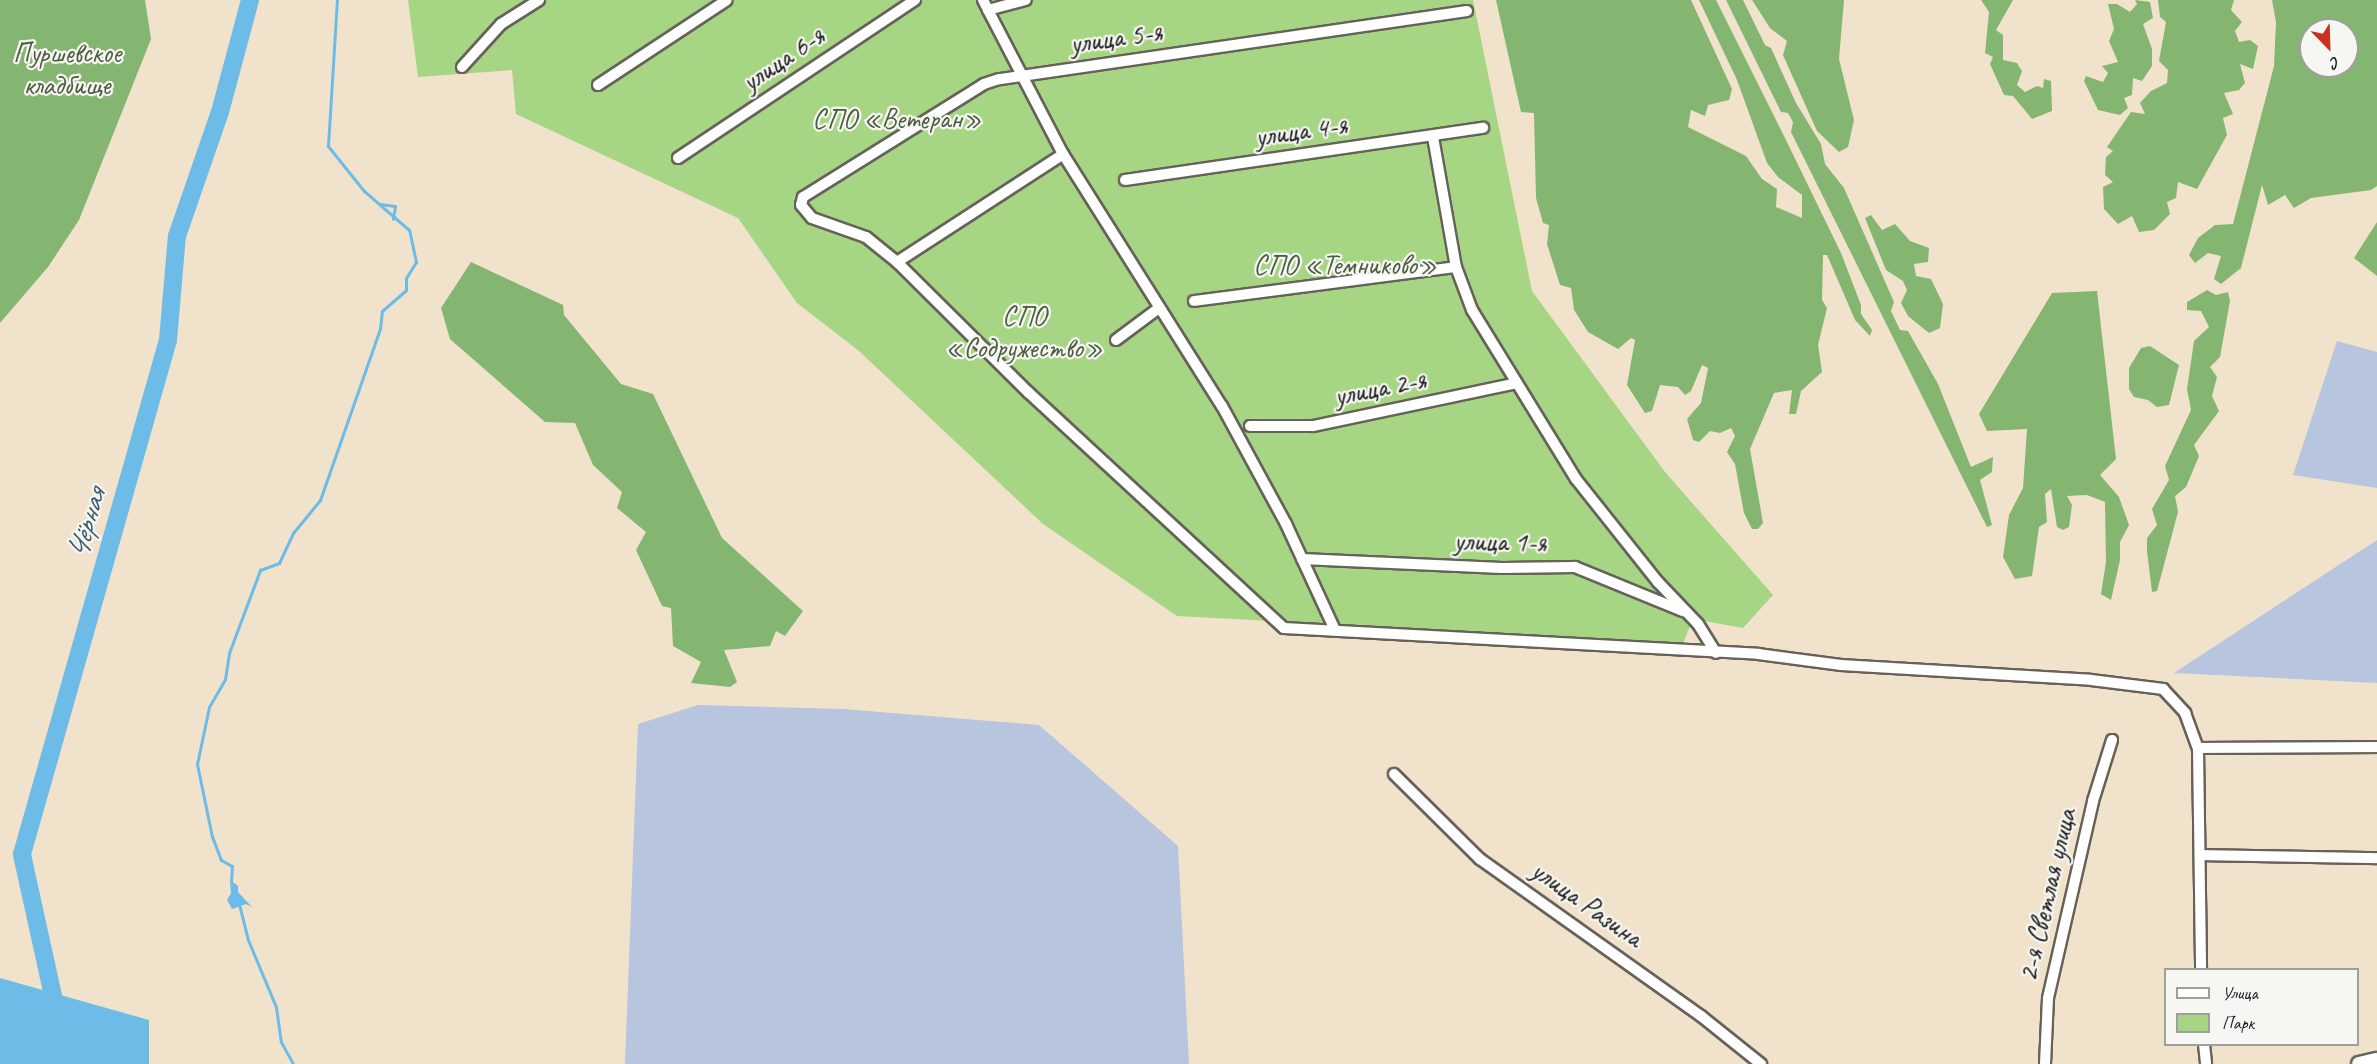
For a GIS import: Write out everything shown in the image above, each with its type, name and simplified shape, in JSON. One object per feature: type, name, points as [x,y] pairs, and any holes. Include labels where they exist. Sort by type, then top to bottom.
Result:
[{"type":"street","points":[[462,67],[501,24],[539,0]]},
{"type":"street","points":[[598,85],[727,0]]},
{"type":"street","name":"улица 6-я","points":[[678,158],[915,0]]},
{"type":"street","points":[[1026,0],[985,5],[1063,154],[1222,406],[1302,559],[1335,630]]},
{"type":"street","name":"улица 5-я","points":[[897,262],[866,237],[804,213],[803,197],[984,84],[1022,75],[1467,11]]},
{"type":"street","name":"улица 4-я","points":[[1125,180],[1483,128]]},
{"type":"street","points":[[1433,137],[1456,267],[1472,310],[1598,507],[1688,614],[1716,653]]},
{"type":"street","points":[[1063,154],[897,262],[989,356],[1284,628],[1716,653],[2157,686],[2170,694],[2184,713],[2198,748],[2202,855],[2201,968]]},
{"type":"street","points":[[1194,301],[1456,267]]},
{"type":"street","points":[[1116,340],[1159,308]]},
{"type":"street","name":"улица 2-я","points":[[1250,426],[1313,426],[1517,383]]},
{"type":"street","name":"улица 1-я","points":[[1302,559],[1502,568],[1575,567],[1688,614]]},
{"type":"street","name":"2-я Светлая улица","points":[[2045,1064],[2048,998],[2093,801],[2112,740]]},
{"type":"street","points":[[2198,748],[2377,747]]},
{"type":"street","name":"улица Разина","points":[[1394,774],[1471,852],[1692,1008],[1761,1064]]},
{"type":"street","points":[[2202,855],[2377,858]]},
{"type":"street","points":[[2204,1046],[2206,1064]]},
{"type":"street","points":[[2359,1064],[2377,1060]]},
{"type":"shaded area","points":[[2337,341],[2377,352],[2377,488],[2293,475]]},
{"type":"shaded area","points":[[2377,540],[2377,683],[2174,673],[2180,669]]},
{"type":"shaded area","points":[[698,705],[843,709],[1039,725],[1178,846],[1189,1064],[625,1064],[638,724]]},
{"type":"green space","name":"Пуршевское кладбище","points":[[0,0],[145,0],[151,39],[79,220],[48,267],[0,323]]},
{"type":"green space","points":[[408,0],[1473,0],[1532,291],[1665,472],[1773,595],[1743,628],[1693,619],[1683,643],[1177,616],[1043,524],[859,351],[797,303],[738,218],[516,114],[512,70],[418,77]]},
{"type":"green space","points":[[1496,0],[1691,0],[1732,89],[1729,100],[1708,105],[1705,116],[1691,110],[1688,127],[1746,156],[1762,179],[1777,189],[1776,207],[1802,218],[1802,195],[1778,177],[1767,163],[1737,80],[1699,0],[1716,0],[1784,136],[1841,253],[1861,305],[1861,314],[1872,330],[1870,336],[1855,320],[1827,255],[1823,255],[1822,300],[1827,308],[1818,345],[1822,372],[1801,391],[1796,414],[1789,414],[1792,390],[1774,393],[1750,449],[1763,523],[1758,529],[1752,529],[1744,513],[1735,464],[1727,452],[1735,436],[1731,428],[1720,433],[1710,431],[1699,442],[1693,440],[1687,419],[1701,403],[1708,368],[1702,365],[1691,391],[1685,395],[1678,387],[1660,385],[1652,411],[1645,413],[1627,385],[1635,340],[1631,338],[1618,349],[1588,332],[1574,310],[1571,288],[1560,285],[1547,244],[1549,225],[1543,223],[1536,198],[1534,113],[1521,112]]},
{"type":"green space","points":[[1726,0],[1743,0],[1765,45],[1771,48],[1796,103],[1821,144],[1825,164],[1844,188],[1894,302],[1891,311],[1900,330],[1908,331],[1938,384],[1971,467],[1993,457],[1992,472],[1980,480],[1992,525],[1987,527],[1791,132],[1793,122],[1788,113],[1781,112]]},
{"type":"green space","points":[[1752,0],[1844,0],[1839,59],[1854,120],[1848,147],[1839,152],[1817,131],[1783,55],[1787,41],[1770,28]]},
{"type":"green space","points":[[1981,0],[2013,0],[1996,30],[2003,35],[2003,60],[2017,63],[2022,71],[2017,85],[2025,92],[2037,86],[2043,88],[2044,79],[2051,81],[2052,111],[2032,119],[2013,96],[2004,95],[1990,64],[1993,57],[1985,53],[1989,12]]},
{"type":"green space","points":[[2135,0],[2150,2],[2153,18],[2143,24],[2152,49],[2152,66],[2142,81],[2133,78],[2132,95],[2124,98],[2128,108],[2120,115],[2098,110],[2084,81],[2086,76],[2103,82],[2108,73],[2102,66],[2118,62],[2109,41],[2114,29],[2108,4],[2117,4],[2130,12],[2137,4]]},
{"type":"green space","points":[[2158,0],[2234,0],[2231,10],[2242,22],[2235,31],[2239,42],[2250,40],[2258,46],[2253,69],[2240,64],[2245,83],[2239,90],[2224,93],[2233,114],[2223,118],[2227,135],[2197,189],[2178,182],[2176,198],[2167,202],[2170,214],[2154,230],[2139,232],[2132,216],[2118,224],[2104,209],[2103,187],[2113,182],[2105,175],[2106,157],[2113,151],[2107,147],[2131,112],[2145,114],[2140,103],[2151,91],[2167,83],[2168,70],[2159,61],[2166,22],[2160,17]]},
{"type":"green space","points":[[2272,0],[2377,0],[2377,186],[2371,190],[2311,198],[2294,208],[2285,195],[2268,205],[2262,185],[2241,268],[2221,284],[2214,279],[2221,256],[2208,253],[2195,263],[2189,255],[2198,238],[2215,225],[2233,224],[2274,66],[2276,22]]},
{"type":"green space","points":[[1871,215],[1882,230],[1895,224],[1910,241],[1929,248],[1928,262],[1914,264],[1916,276],[1931,279],[1943,304],[1940,328],[1929,333],[1908,316],[1901,303],[1907,290],[1903,281],[1886,270],[1865,218]]},
{"type":"green space","points":[[2377,222],[2377,276],[2354,258]]},
{"type":"green space","points":[[471,262],[563,305],[564,315],[621,384],[653,394],[722,538],[803,611],[785,636],[776,631],[770,646],[724,650],[737,682],[730,687],[691,683],[701,662],[673,646],[671,608],[662,606],[636,550],[646,532],[617,508],[622,492],[593,465],[575,423],[545,422],[450,339],[441,308]]},
{"type":"green space","points":[[2207,290],[2216,295],[2228,292],[2230,301],[2220,357],[2210,367],[2217,377],[2212,396],[2219,411],[2194,445],[2199,456],[2186,487],[2175,496],[2178,512],[2157,591],[2152,592],[2147,538],[2157,525],[2152,509],[2169,480],[2165,466],[2191,410],[2187,389],[2194,341],[2209,327],[2201,311],[2187,310],[2187,302]]},
{"type":"green space","points":[[2097,291],[2116,459],[2100,475],[2119,497],[2129,525],[2120,542],[2120,560],[2111,600],[2101,594],[2106,562],[2105,502],[2087,495],[2067,496],[2072,505],[2069,527],[2063,530],[2057,527],[2051,489],[2045,494],[2047,522],[2039,527],[2032,576],[2015,579],[2003,557],[2009,515],[2023,488],[2027,429],[1987,431],[1979,414],[2052,293]]},
{"type":"green space","points":[[2150,346],[2179,365],[2169,405],[2157,407],[2148,400],[2134,397],[2129,389],[2129,368],[2141,348]]},
{"type":"water","points":[[230,880],[238,886],[238,892],[252,907],[246,904],[232,909],[227,900],[231,893]]},
{"type":"water","points":[[0,978],[149,1020],[149,1064],[0,1064]]},
{"type":"waterway","name":"Чёрная","points":[[68,1064],[22,854],[168,340],[177,236],[220,112],[250,0]]},
{"type":"waterway","points":[[231,883],[232,866],[221,860],[212,837],[197,764],[209,707],[225,679],[229,653],[260,570],[279,563],[293,533],[320,500],[380,329],[382,311],[406,290],[406,278],[416,262],[409,230],[364,191],[328,146],[337,0]]},
{"type":"waterway","points":[[380,204],[395,206],[393,219]]},
{"type":"waterway","points":[[239,904],[248,940],[276,1007],[281,1042],[293,1064]]},
{"type":"park label","name":"СПО «Ветеран»","points":[[897,119]]},
{"type":"park label","name":"СПО «Темниково»","points":[[1345,265]]},
{"type":"park label","name":"СПО «Содружество»","points":[[1024,332]]}]
